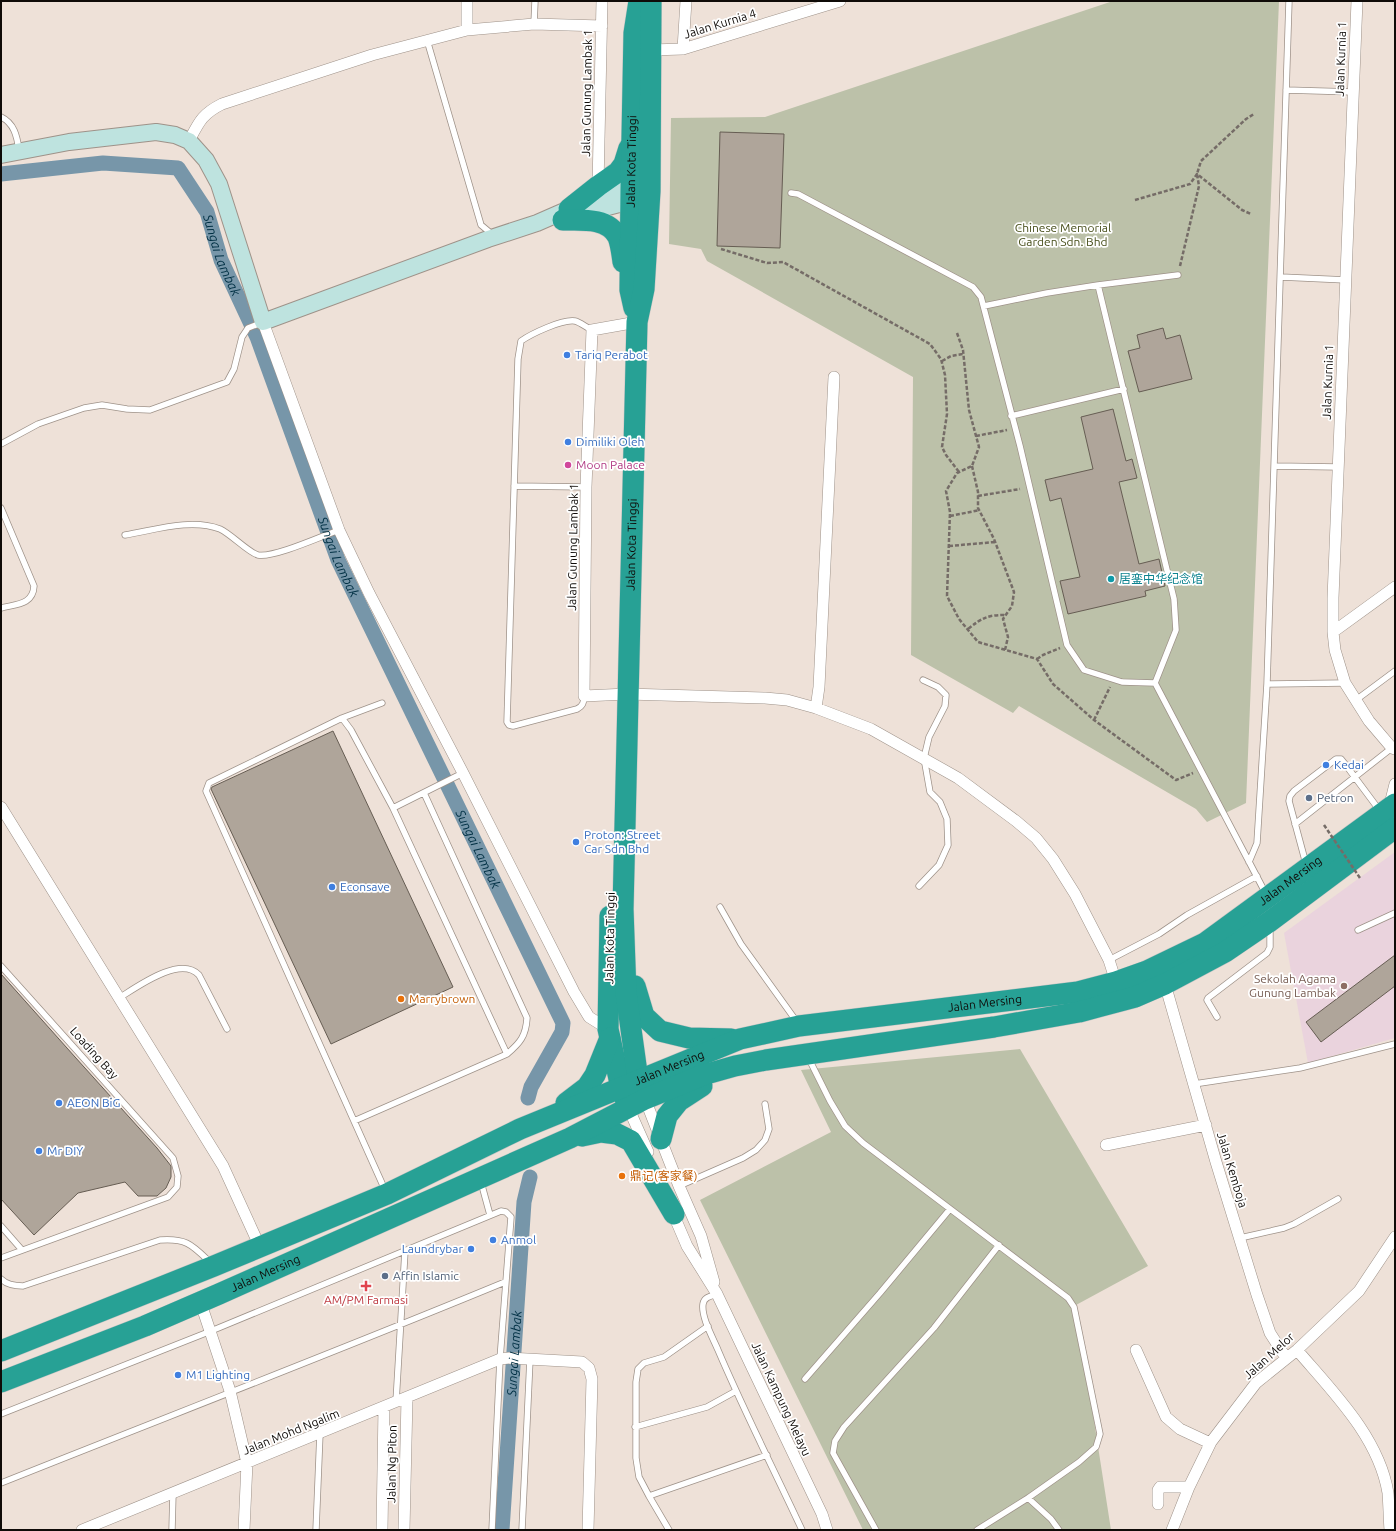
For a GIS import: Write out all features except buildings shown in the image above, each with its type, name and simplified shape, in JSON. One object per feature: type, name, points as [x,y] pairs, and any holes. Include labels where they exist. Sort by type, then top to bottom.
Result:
[{"type":"highway","name":"Jalan Kota Tinggi","points":[[630,1084],[623,909],[637,322],[644,289],[640,191],[632,133],[634,33],[639,1]]},
{"type":"highway","name":"Jalan Kota Tinggi","points":[[637,322],[630,290],[640,191],[651,50],[651,1]]},
{"type":"highway","points":[[566,214],[598,186],[618,172],[624,164],[632,133]]},
{"type":"highway","points":[[566,214],[602,222],[613,230],[618,237],[630,290]]},
{"type":"highway","name":"Jalan Kota Tinggi","points":[[626,767],[611,879],[609,1033],[637,1103]]},
{"type":"highway","name":"Jalan Mersing","points":[[1,1352],[387,1194],[534,1124],[740,1039],[800,1026],[1078,992],[1116,982],[1147,971],[1205,943],[1308,868],[1390,814]]},
{"type":"highway","name":"Jalan Mersing","points":[[1,1382],[145,1326],[200,1301],[234,1288],[570,1138],[637,1103],[703,1075],[735,1066],[766,1060],[994,1027],[1079,1012],[1135,997],[1165,984],[1225,952],[1270,922],[1390,814]]},
{"type":"highway","points":[[623,909],[635,989],[644,1016],[660,1031],[689,1038],[740,1039]]},
{"type":"highway","points":[[534,1124],[587,1087],[595,1075],[609,1033]]},
{"type":"highway","points":[[660,1138],[667,1116],[679,1101],[698,1088],[738,1074],[766,1060]]},
{"type":"highway","points":[[570,1138],[601,1132],[617,1134],[631,1141],[674,1214]]},
{"type":"street","points":[[467,1],[467,30]]},
{"type":"street","name":"Jalan Gunung Lambak 1","points":[[598,186],[602,1]]},
{"type":"street","points":[[683,49],[686,1]]},
{"type":"street","name":"Jalan Kurnia 4","points":[[651,50],[683,49],[828,3],[840,1]]},
{"type":"street","name":"Jalan Kurnia 1","points":[[1357,1],[1332,598],[1333,632],[1335,650],[1345,683],[1370,721],[1394,750]]},
{"type":"street","points":[[189,141],[201,120],[209,110],[222,104],[372,55],[467,30],[534,24],[602,26]]},
{"type":"street","points":[[1,155],[69,142],[156,132],[175,135],[189,141],[206,160],[219,184],[263,322],[339,530],[369,594],[463,773],[574,992],[589,1017],[609,1033]]},
{"type":"street","points":[[263,322],[480,234],[495,237],[640,191]]},
{"type":"street","points":[[592,330],[637,322]]},
{"type":"street","name":"Jalan Gunung Lambak 1","points":[[584,696],[586,487],[592,330]]},
{"type":"street","points":[[816,708],[819,687],[834,377]]},
{"type":"street","points":[[1333,632],[1395,587]]},
{"type":"street","points":[[584,696],[627,694],[787,700],[816,708],[871,730],[924,758],[958,778],[990,801],[1016,821],[1046,848],[1075,894],[1109,960],[1116,982]]},
{"type":"street","points":[[1390,814],[1395,784]]},
{"type":"street","points":[[1,807],[223,1166],[260,1247]]},
{"type":"street","name":"Jalan Kemboja","points":[[1165,984],[1206,1125],[1270,1333],[1286,1358]]},
{"type":"street","name":"Jalan Kampung Melayu","points":[[637,1103],[660,1138],[679,1186],[702,1236],[717,1294]]},
{"type":"street","name":"Jalan Kampung Melayu","points":[[637,1103],[674,1214],[687,1246],[717,1294],[822,1514]]},
{"type":"street","points":[[1106,1145],[1206,1125]]},
{"type":"street","name":"Jalan Melor","points":[[1172,1530],[1189,1487],[1210,1443],[1256,1383],[1297,1350],[1358,1290],[1395,1238]]},
{"type":"street","points":[[200,1301],[230,1392],[247,1463],[244,1530]]},
{"type":"street","points":[[1136,1350],[1166,1417],[1180,1429],[1210,1443]]},
{"type":"street","points":[[1297,1350],[1359,1424],[1379,1463],[1388,1492],[1390,1530]]},
{"type":"street","points":[[514,1359],[582,1362],[589,1368],[592,1379],[588,1530]]},
{"type":"street","name":"Jalan Mohd Ngalim","points":[[82,1530],[93,1528],[173,1493],[396,1402],[514,1359]]},
{"type":"street","name":"Jalan Ng Piton","points":[[404,1530],[407,1398]]},
{"type":"street","name":"Jalan Ng Piton","points":[[382,1530],[384,1407]]},
{"type":"street","points":[[1158,1504],[1158,1490],[1160,1488],[1189,1487]]},
{"type":"street","points":[[822,1514],[827,1530]]},
{"type":"street","points":[[822,1514],[832,1530]]},
{"type":"lane","points":[[534,24],[535,1]]},
{"type":"lane","points":[[1249,862],[1257,843],[1267,684],[1289,1]]},
{"type":"lane","points":[[428,40],[480,234]]},
{"type":"lane","points":[[1286,90],[1353,92]]},
{"type":"lane","points":[[1,117],[9,121],[16,134],[20,152]]},
{"type":"lane","points":[[791,193],[798,194],[973,287],[981,297],[1015,428],[1068,645],[1084,670],[1122,682],[1155,683]]},
{"type":"lane","points":[[984,306],[1047,293],[1178,275]]},
{"type":"lane","points":[[1281,278],[1346,280]]},
{"type":"lane","points":[[1098,285],[1174,599],[1176,630],[1155,683],[1268,898]]},
{"type":"lane","points":[[584,696],[582,707],[578,709],[513,726],[509,726],[507,722],[518,359],[521,341],[532,334],[565,322],[575,321],[592,330]]},
{"type":"lane","points":[[1,444],[38,424],[84,408],[102,405],[127,409],[150,410],[227,382],[234,369],[242,337],[248,328],[263,322]]},
{"type":"lane","points":[[1011,416],[1124,389]]},
{"type":"lane","points":[[1274,466],[1338,467]]},
{"type":"lane","points":[[514,486],[586,487]]},
{"type":"lane","points":[[1,508],[34,586],[33,594],[28,601],[1,608]]},
{"type":"lane","points":[[125,535],[176,526],[203,524],[222,530],[258,555],[275,553],[339,530]]},
{"type":"lane","points":[[1356,700],[1395,671]]},
{"type":"lane","points":[[919,886],[939,864],[948,845],[947,819],[940,802],[930,792],[924,758],[929,737],[945,706],[946,695],[938,687],[923,680]]},
{"type":"lane","points":[[1267,684],[1345,683]]},
{"type":"lane","points":[[382,703],[342,718],[210,782],[206,791],[387,1194]]},
{"type":"lane","points":[[342,718],[351,730],[393,808],[507,1054]]},
{"type":"lane","points":[[1295,824],[1355,777],[1394,750]]},
{"type":"lane","points":[[1308,868],[1289,801],[1290,796],[1294,791],[1336,759],[1340,759],[1390,814]]},
{"type":"lane","points":[[393,808],[463,773]]},
{"type":"lane","points":[[354,1121],[507,1054],[517,1046],[526,1029],[527,1018],[424,793]]},
{"type":"lane","points":[[1109,960],[1159,934],[1187,915],[1257,876]]},
{"type":"lane","points":[[720,907],[741,944],[800,1026]]},
{"type":"lane","points":[[1358,930],[1395,913]]},
{"type":"lane","points":[[1217,1017],[1207,1000],[1208,998],[1269,950],[1270,922]]},
{"type":"lane","name":"Loading Bay","points":[[1,966],[173,1158],[178,1176],[178,1188],[168,1197],[22,1250]]},
{"type":"lane","points":[[119,998],[158,975],[176,970],[189,969],[195,971],[199,975],[227,1029]]},
{"type":"lane","points":[[1194,1084],[1300,1068],[1395,1044]]},
{"type":"lane","points":[[806,1054],[830,1101],[845,1126],[863,1143],[1068,1298],[1074,1307],[1100,1434],[1096,1447],[1079,1462],[1028,1498],[977,1530]]},
{"type":"lane","points":[[679,1186],[744,1158],[756,1150],[765,1140],[769,1129],[765,1104]]},
{"type":"lane","points":[[480,1178],[490,1215]]},
{"type":"lane","points":[[1240,1238],[1289,1226],[1338,1199]]},
{"type":"lane","points":[[805,1380],[950,1209]]},
{"type":"lane","points":[[1,1414],[211,1331],[490,1215],[501,1211],[506,1212],[511,1217],[505,1282],[514,1359],[522,1530]]},
{"type":"lane","points":[[1,1226],[22,1250],[1,1258]]},
{"type":"lane","points":[[1,1279],[13,1286],[23,1286],[160,1240],[174,1239],[186,1242],[195,1247],[214,1266]]},
{"type":"lane","points":[[876,1530],[833,1453],[835,1441],[844,1427],[934,1328],[999,1245]]},
{"type":"lane","points":[[396,1402],[405,1251]]},
{"type":"lane","points":[[1,1483],[400,1326],[505,1282]]},
{"type":"lane","points":[[717,1294],[706,1298],[703,1302],[703,1310],[708,1326],[736,1391],[802,1530]]},
{"type":"lane","points":[[669,1530],[639,1477],[636,1458],[635,1427],[636,1382],[638,1368],[644,1363],[664,1357],[708,1326]]},
{"type":"lane","points":[[492,1530],[514,1359]]},
{"type":"lane","points":[[635,1427],[706,1406],[736,1391]]},
{"type":"lane","points":[[316,1530],[320,1433]]},
{"type":"lane","points":[[649,1496],[767,1455]]},
{"type":"lane","points":[[172,1530],[173,1493]]},
{"type":"lane","points":[[1028,1498],[1051,1519],[1059,1530]]},
{"type":"path","points":[[1135,200],[1190,184],[1197,174],[1201,161],[1246,119],[1254,114]]},
{"type":"path","points":[[1197,174],[1242,210],[1251,214]]},
{"type":"path","points":[[1178,275],[1199,186],[1197,174]]},
{"type":"path","points":[[721,249],[767,263],[783,262],[930,344],[942,361],[945,374],[947,414],[942,447],[959,472]]},
{"type":"path","points":[[957,333],[963,354],[969,410],[978,447],[972,466],[980,510],[995,542],[1014,592],[1012,606],[1003,619],[1008,637],[1005,650]]},
{"type":"path","points":[[942,361],[952,356],[963,354]]},
{"type":"path","points":[[976,436],[1015,428]]},
{"type":"path","points":[[972,466],[957,473],[946,491],[950,516],[947,596],[959,619],[978,642],[1037,660],[1053,684],[1094,720],[1176,780],[1201,770]]},
{"type":"path","points":[[978,496],[1029,487]]},
{"type":"path","points":[[950,516],[980,510]]},
{"type":"path","points":[[949,546],[995,542]]},
{"type":"path","points":[[968,629],[981,618],[992,615],[1006,615]]},
{"type":"path","points":[[1037,660],[1043,655],[1068,645]]},
{"type":"path","points":[[1094,720],[1114,680]]},
{"type":"path","points":[[1324,825],[1360,878]]},
{"type":"shaded area","name":"Sekolah Agama Gunung Lambak","points":[[1395,852],[1395,1038],[1308,1063],[1284,933]]},
{"type":"green space","name":"Chinese Memorial Garden Sdn. Bhd","points":[[1113,1],[1279,1],[1246,803],[1207,822],[1196,809],[1019,706],[1013,713],[911,655],[913,377],[707,261],[701,249],[669,244],[671,118],[765,117]]},
{"type":"green space","points":[[1020,1049],[1148,1266],[1076,1305],[1111,1530],[863,1530],[700,1200],[831,1132],[801,1070]]},
{"type":"waterway","name":"Sungai Lambak","points":[[1,174],[103,163],[178,168],[207,212],[221,260],[257,337],[338,560],[563,1023],[562,1032],[531,1087],[528,1098]]},
{"type":"waterway","name":"Sungai Lambak","points":[[502,1530],[524,1202],[530,1177]]},
{"type":"place","name":"Tariq Perabot","points":[[567,355]]},
{"type":"place","name":"Dimiliki Oleh","points":[[568,442]]},
{"type":"place","name":"Moon Palace","points":[[568,465]]},
{"type":"place","name":"居銮中华纪念馆","points":[[1111,579]]},
{"type":"place","name":"Kedai","points":[[1326,765]]},
{"type":"place","name":"Petron","points":[[1309,798]]},
{"type":"place","name":"Proton: Street Car Sdn Bhd","points":[[576,842]]},
{"type":"place","name":"Econsave","points":[[332,887]]},
{"type":"place","name":"Sekolah Agama Gunung Lambak","points":[[1344,986]]},
{"type":"place","name":"Marrybrown","points":[[401,999]]},
{"type":"place","name":"AEON BiG","points":[[59,1103]]},
{"type":"place","name":"Mr DIY","points":[[39,1151]]},
{"type":"place","name":"鼎记(客家餐)","points":[[622,1176]]},
{"type":"place","name":"Anmol","points":[[493,1240]]},
{"type":"place","name":"Laundrybar","points":[[471,1249]]},
{"type":"place","name":"Affin Islamic","points":[[385,1276]]},
{"type":"place","name":"AM/PM Farmasi","points":[[366,1286]]},
{"type":"place","name":"M1 Lighting","points":[[178,1375]]}]
